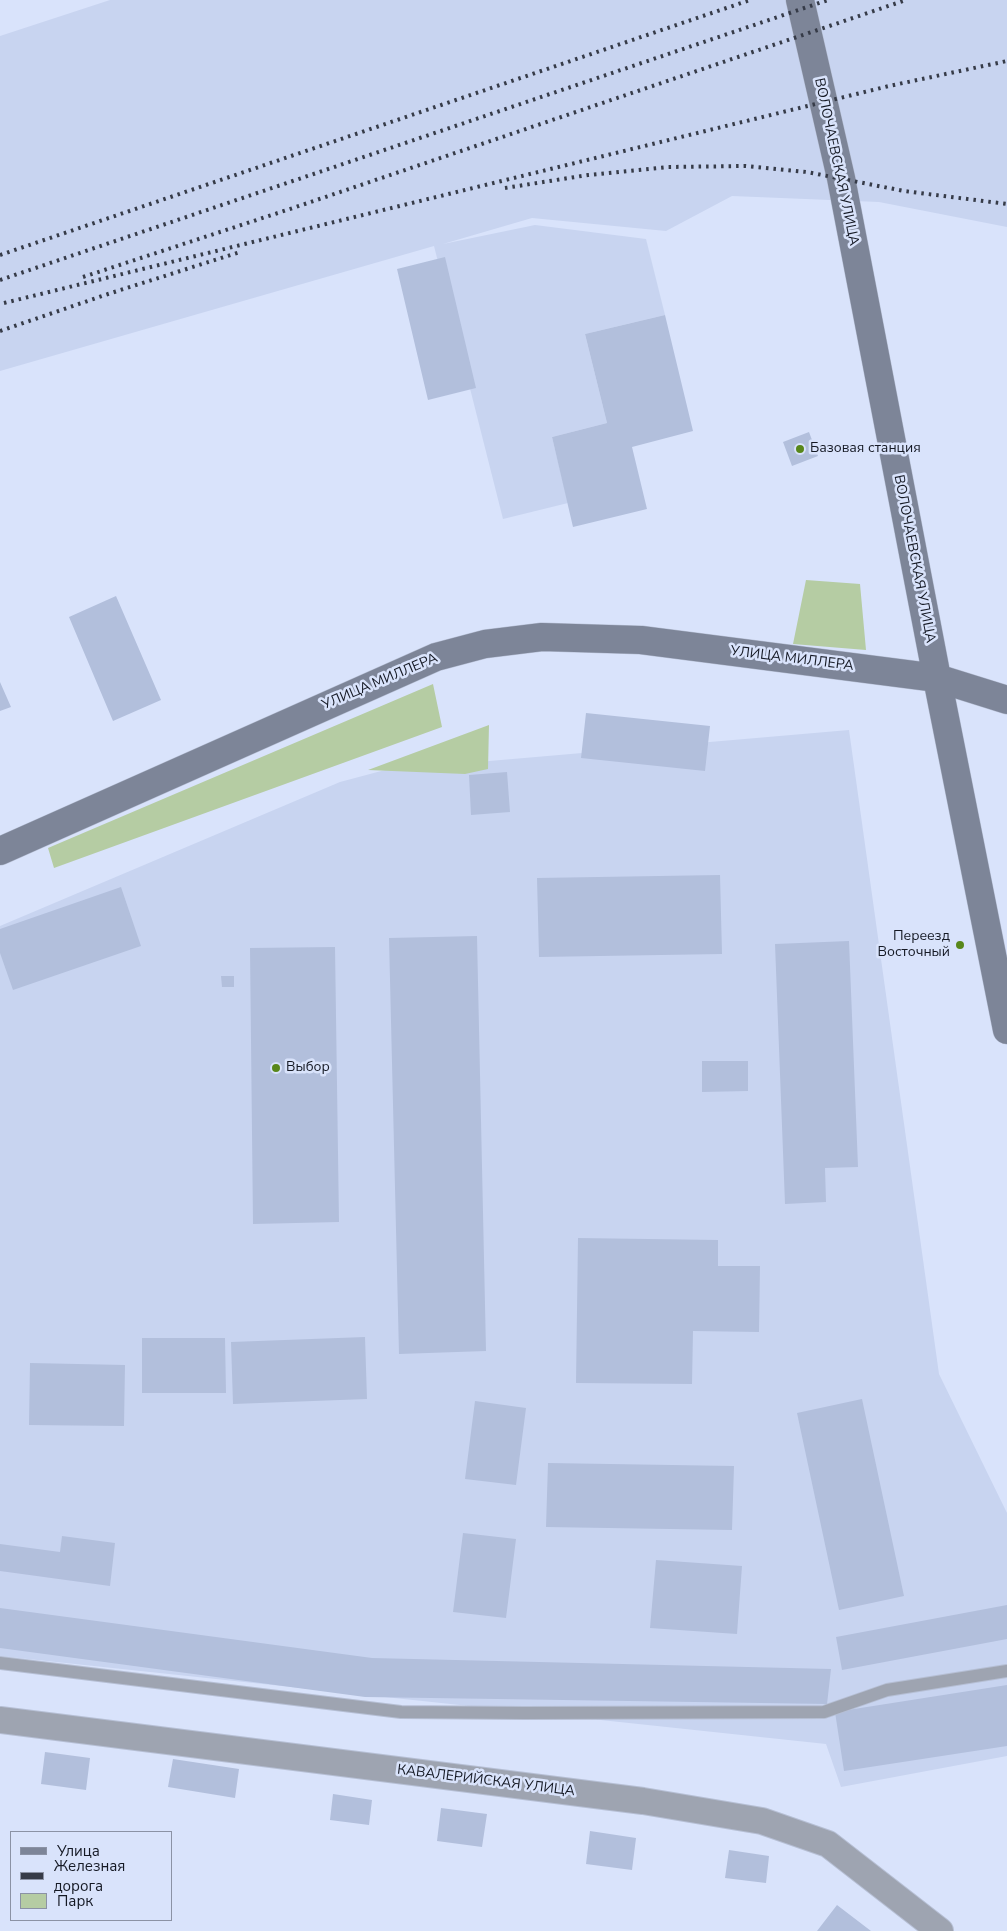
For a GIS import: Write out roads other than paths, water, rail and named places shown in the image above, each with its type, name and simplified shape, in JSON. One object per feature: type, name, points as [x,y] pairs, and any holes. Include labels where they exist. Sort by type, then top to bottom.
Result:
[{"type":"main road","name":"ВОЛОЧАЕВСКАЯ УЛИЦА","points":[[800,0],[841,178],[1007,1030]]},
{"type":"main road","name":"УЛИЦА МИЛЛЕРА","points":[[0,851],[436,657],[485,644],[542,637],[642,640],[937,678],[1007,700]]},
{"type":"street","name":"КАВАЛЕРИЙСКАЯ УЛИЦА","points":[[0,1720],[643,1800],[762,1821],[828,1844],[940,1931]]},
{"type":"lane","points":[[0,1663],[401,1712],[515,1713],[824,1712],[887,1690],[1007,1671]]},
{"type":"railway","points":[[0,255],[750,0]]},
{"type":"railway","points":[[0,280],[828,0]]},
{"type":"railway","points":[[83,277],[293,208],[906,0]]},
{"type":"railway","points":[[4,303],[889,86],[1007,61]]},
{"type":"railway","points":[[505,188],[588,175],[668,167],[745,166],[807,172],[904,191],[1007,204]]},
{"type":"railway","points":[[0,331],[240,252]]},
{"type":"place","name":"Базовая станция","points":[[800,449]]},
{"type":"place","name":"Переезд Восточный","points":[[960,945]]},
{"type":"place","name":"Выбор","points":[[276,1068]]}]
